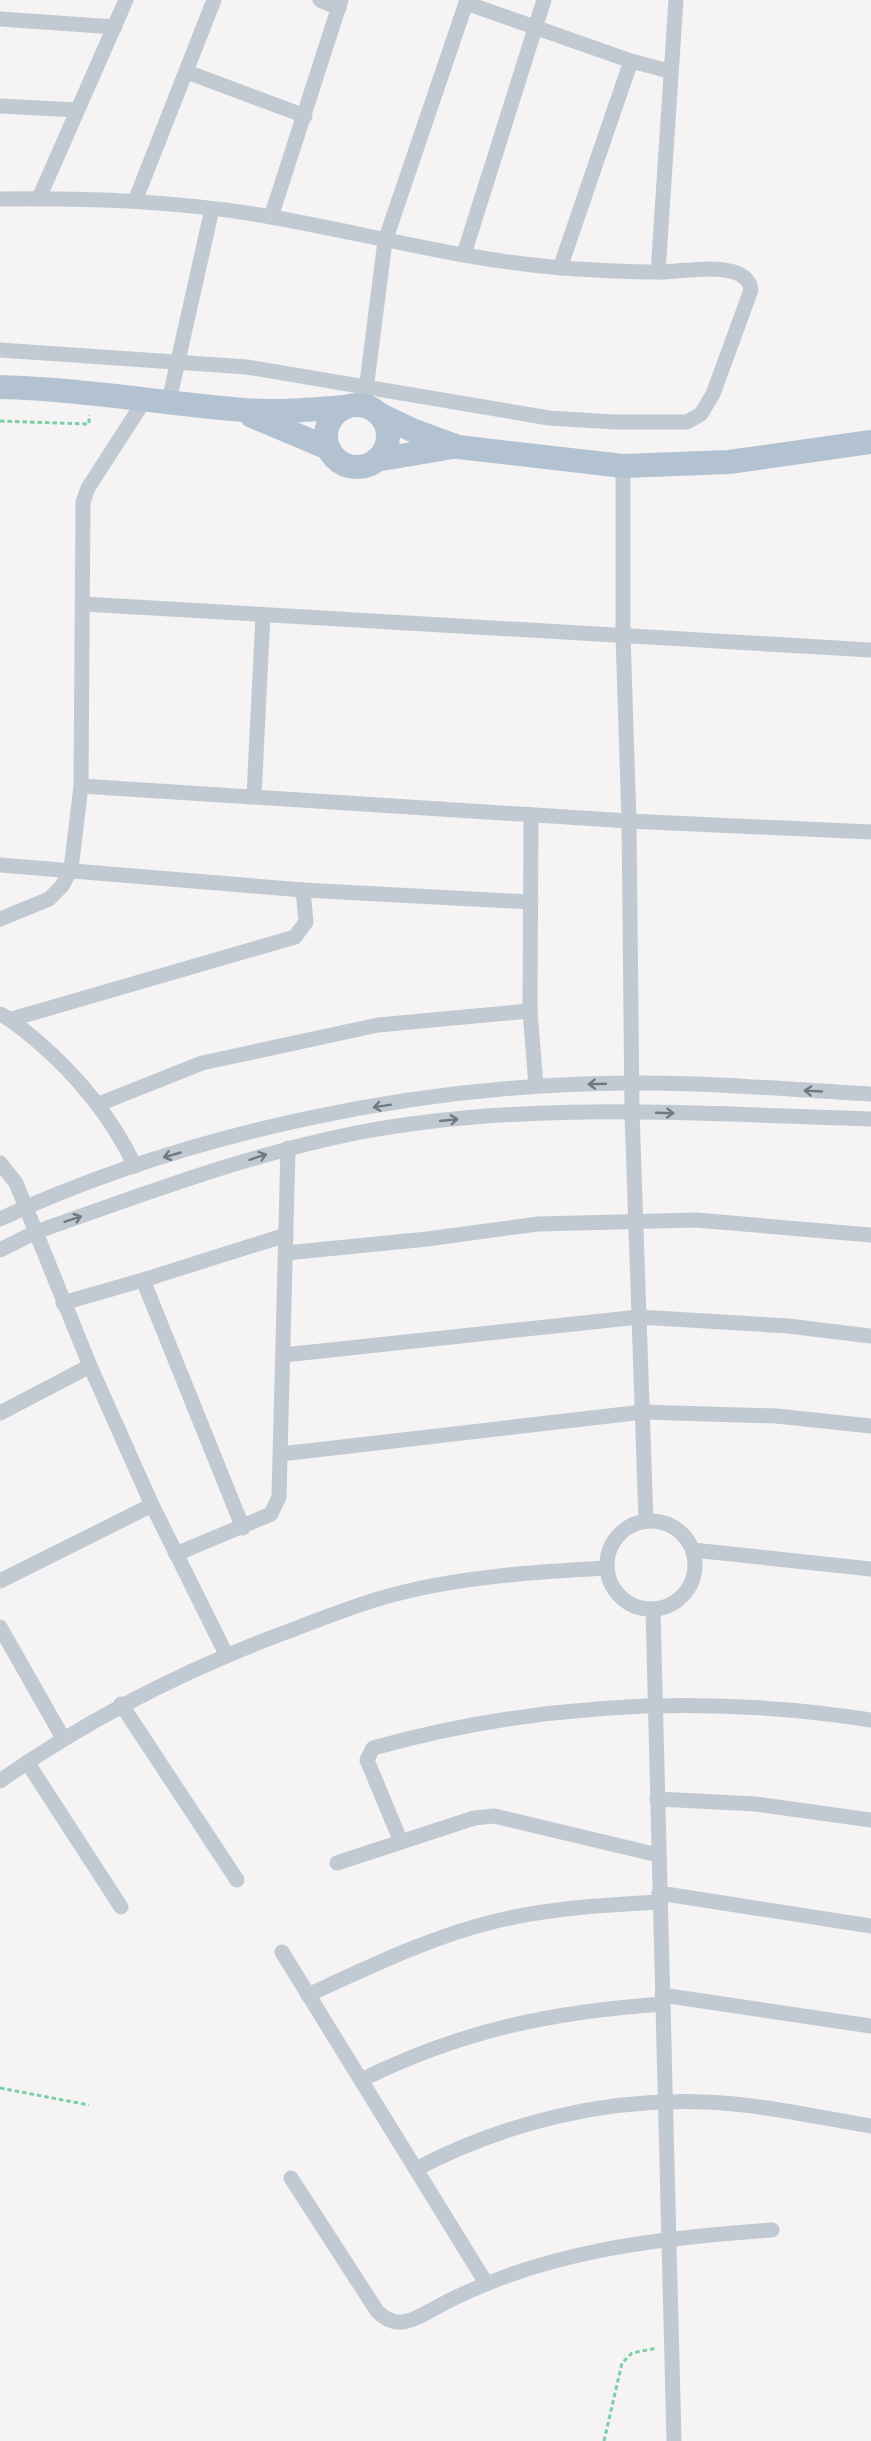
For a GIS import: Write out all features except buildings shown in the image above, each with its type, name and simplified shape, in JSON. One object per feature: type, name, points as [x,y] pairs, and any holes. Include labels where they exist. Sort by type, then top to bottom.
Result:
[{"type":"main road","points":[[0,387],[158,399],[232,409],[285,411],[364,403],[412,430],[458,447],[623,466],[729,462],[871,442]]},
{"type":"main road","points":[[328,448],[326,431],[333,416],[364,403]]},
{"type":"main road","points":[[364,403],[388,432],[387,442],[376,460]]},
{"type":"main road","points":[[232,409],[328,448],[340,462],[349,466],[368,465],[376,460],[458,447]]},
{"type":"street","points":[[39,198],[126,0]]},
{"type":"street","points":[[135,201],[214,0]]},
{"type":"street","points":[[271,217],[340,4],[320,0]]},
{"type":"street","points":[[464,254],[544,0]]},
{"type":"street","points":[[658,272],[669,71],[676,0]]},
{"type":"street","points":[[364,403],[385,241],[466,2],[631,61],[669,71]]},
{"type":"street","points":[[0,19],[115,27]]},
{"type":"street","points":[[560,267],[631,61]]},
{"type":"street","points":[[187,72],[305,116]]},
{"type":"street","points":[[0,106],[77,110]]},
{"type":"street","points":[[0,199],[135,201],[212,209],[271,217],[385,241],[560,267],[658,272],[723,269],[736,272],[750,283],[751,290],[713,394],[701,414],[687,422],[615,422],[364,403],[247,367],[0,350]]},
{"type":"street","points":[[0,919],[50,899],[62,886],[71,869],[81,786],[83,502],[88,488],[158,399],[180,362],[212,209]]},
{"type":"street","points":[[623,466],[623,635],[629,821],[632,1112],[646,1521]]},
{"type":"street","points":[[84,604],[871,650]]},
{"type":"street","points":[[254,796],[263,615]]},
{"type":"street","points":[[81,786],[629,821],[871,832]]},
{"type":"street","points":[[531,815],[530,1011],[536,1086]]},
{"type":"street","points":[[0,865],[71,869],[303,890],[531,902]]},
{"type":"street","points":[[6,1016],[295,937],[306,922],[303,890]]},
{"type":"street","points":[[99,1104],[213,1060],[378,1025],[530,1011]]},
{"type":"street","points":[[6,1016],[61,1062],[99,1104],[121,1135],[135,1166]]},
{"type":"street","points":[[0,1219],[135,1166],[278,1125],[441,1096],[536,1086],[632,1083],[871,1094]]},
{"type":"street","points":[[0,1250],[36,1232],[288,1148],[434,1121],[533,1111],[871,1119]]},
{"type":"street","points":[[176,1554],[243,1528],[271,1514],[275,1509],[281,1487],[288,1148]]},
{"type":"street","points":[[0,1163],[16,1183],[90,1366],[152,1505],[226,1654]]},
{"type":"street","points":[[286,1253],[427,1239],[538,1224],[696,1220],[871,1235]]},
{"type":"street","points":[[63,1303],[286,1235]]},
{"type":"street","points":[[143,1280],[243,1528]]},
{"type":"street","points":[[284,1355],[639,1317],[788,1326],[871,1336]]},
{"type":"street","points":[[0,1413],[90,1366]]},
{"type":"street","points":[[281,1454],[642,1412],[776,1416],[871,1426]]},
{"type":"street","points":[[0,1581],[152,1505]]},
{"type":"street","points":[[646,1521],[661,1522],[675,1527],[686,1537],[693,1550],[695,1572],[687,1592],[676,1602],[653,1609],[635,1606],[624,1600],[613,1586],[607,1568],[608,1554],[618,1537],[633,1524],[646,1521]]},
{"type":"street","points":[[693,1550],[871,1569]]},
{"type":"street","points":[[0,1781],[63,1738],[121,1704],[226,1654],[396,1594],[537,1571],[607,1568]]},
{"type":"street","points":[[653,1609],[659,1898],[674,2346],[674,2441]]},
{"type":"street","points":[[0,1627],[63,1738]]},
{"type":"street","points":[[121,1704],[237,1880]]},
{"type":"street","points":[[401,1842],[367,1760],[373,1748],[448,1729],[527,1714],[655,1705],[797,1712],[871,1720]]},
{"type":"street","points":[[27,1762],[121,1907]]},
{"type":"street","points":[[657,1799],[756,1804],[871,1820]]},
{"type":"street","points":[[337,1863],[474,1818],[494,1816],[658,1855]]},
{"type":"street","points":[[308,1995],[407,1950],[496,1921],[571,1907],[659,1898],[871,1926]]},
{"type":"street","points":[[282,1952],[486,2283]]},
{"type":"street","points":[[361,2080],[426,2050],[494,2028],[568,2013],[662,1999],[871,2026]]},
{"type":"street","points":[[416,2169],[477,2140],[538,2120],[597,2109],[665,2102],[746,2106],[871,2126]]},
{"type":"street","points":[[291,2178],[377,2311],[390,2321],[398,2323],[412,2320],[486,2283],[570,2256],[670,2239],[772,2230]]},
{"type":"path","points":[[0,421],[88,424]]},
{"type":"path","points":[[0,2088],[89,2105]]},
{"type":"path","points":[[604,2441],[622,2363],[637,2351],[674,2346]]}]
